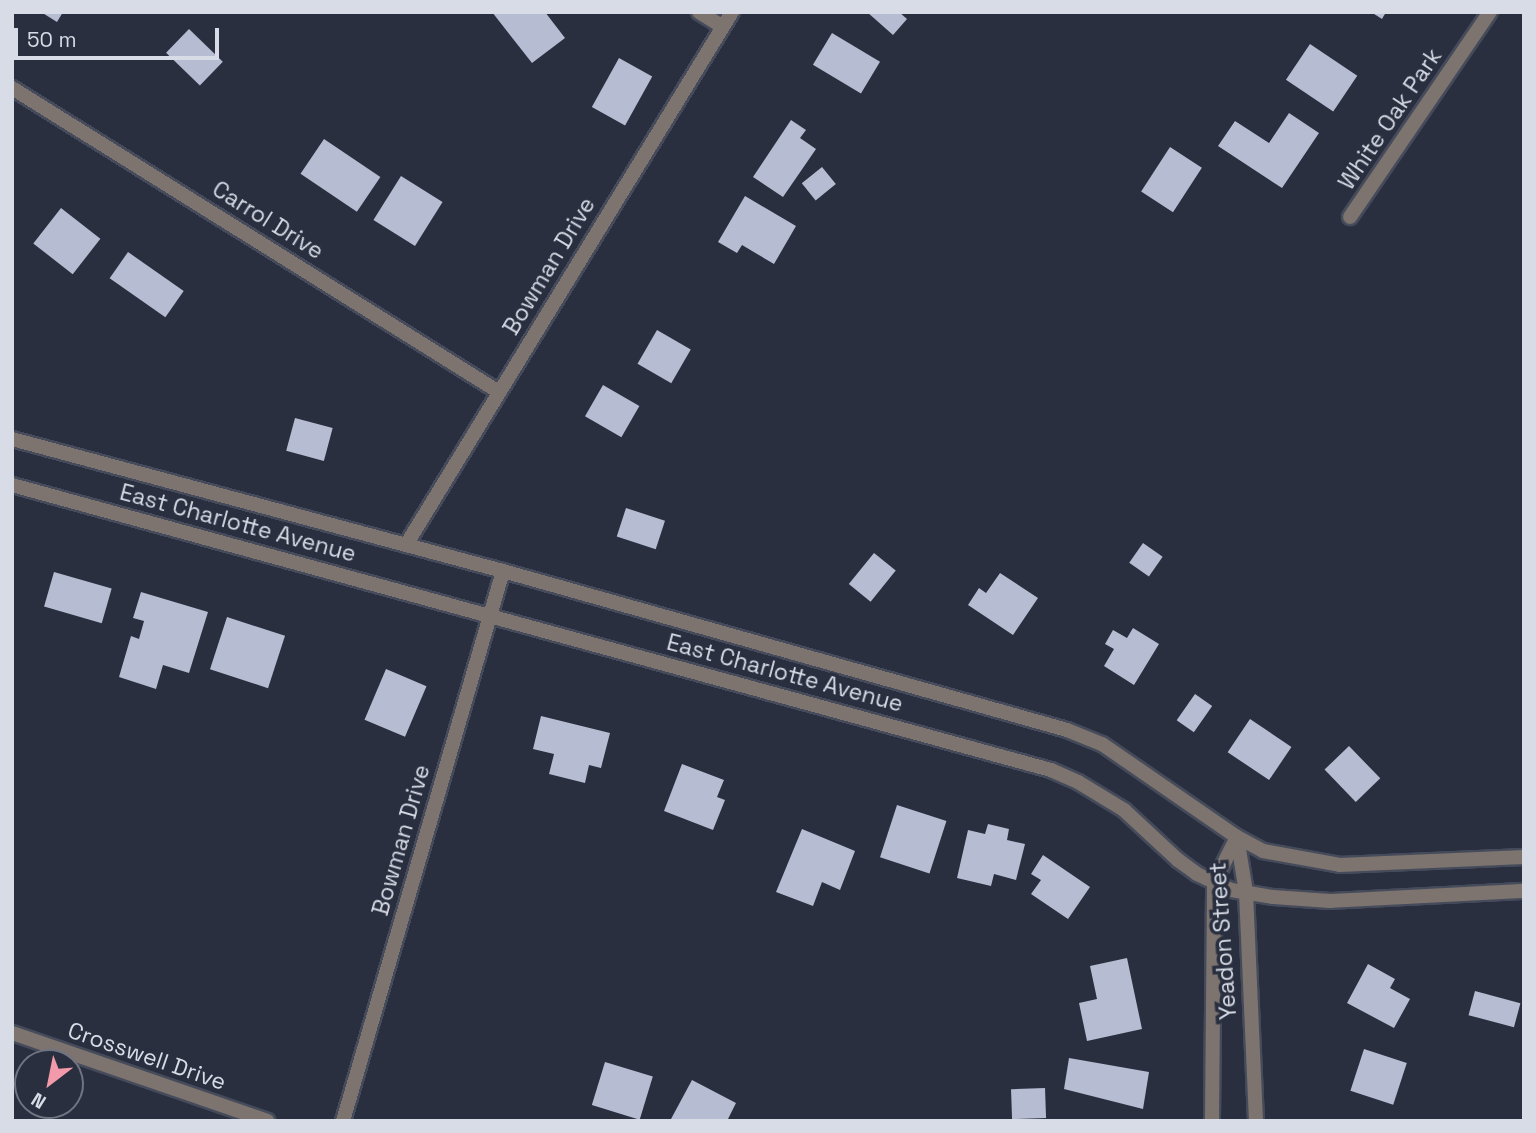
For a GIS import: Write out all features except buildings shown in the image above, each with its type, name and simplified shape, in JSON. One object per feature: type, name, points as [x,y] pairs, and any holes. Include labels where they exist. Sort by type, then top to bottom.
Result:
[{"type":"street","points":[[699,12],[723,27]]},
{"type":"street","name":"Bowman Drive","points":[[406,545],[732,12]]},
{"type":"street","name":"White Oak Park","points":[[1350,217],[1490,12]]},
{"type":"street","name":"Carrol Drive","points":[[12,88],[499,392]]},
{"type":"street","name":"East Charlotte Avenue","points":[[12,439],[503,571],[1067,730],[1102,744],[1237,837],[1263,851],[1340,865],[1524,857]]},
{"type":"street","name":"East Charlotte Avenue","points":[[12,485],[1051,770],[1078,782],[1124,810],[1178,860],[1214,883],[1246,892],[1330,901],[1524,891]]},
{"type":"street","name":"Bowman Drive","points":[[342,1121],[503,571]]},
{"type":"street","name":"Yeadon Street","points":[[1212,1121],[1214,883],[1237,837]]},
{"type":"street","name":"Yeadon Street","points":[[1237,837],[1246,892],[1256,1121]]},
{"type":"street","name":"Crosswell Drive","points":[[12,1033],[267,1121]]}]
